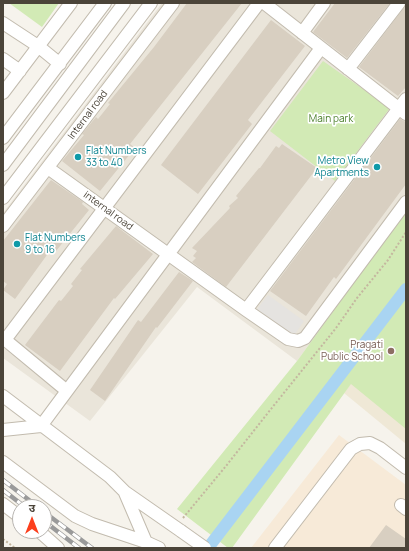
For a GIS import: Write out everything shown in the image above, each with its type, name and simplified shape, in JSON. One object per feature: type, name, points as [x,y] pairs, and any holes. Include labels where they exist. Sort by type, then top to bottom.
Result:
[{"type":"street","points":[[3,93],[71,3]]},
{"type":"street","points":[[3,138],[105,3]]},
{"type":"street","points":[[3,165],[124,3]]},
{"type":"street","points":[[3,198],[151,3]]},
{"type":"street","name":"Internal road","points":[[3,226],[173,3]]},
{"type":"street","points":[[67,391],[4,339],[259,3]]},
{"type":"street","points":[[246,310],[404,107],[348,69],[264,3]]},
{"type":"street","points":[[302,33],[324,3]]},
{"type":"street","points":[[348,69],[399,3]]},
{"type":"street","points":[[3,23],[38,46],[60,64]]},
{"type":"street","points":[[3,430],[41,426],[321,48]]},
{"type":"street","points":[[3,59],[20,71]]},
{"type":"street","name":"internal road","points":[[48,168],[168,254]]},
{"type":"street","points":[[168,254],[288,339],[298,341],[305,338],[406,202]]},
{"type":"street","points":[[3,396],[110,477],[125,492],[181,526],[205,548]]},
{"type":"street","points":[[275,548],[351,449],[360,444],[370,443],[380,448],[406,468]]},
{"type":"street","points":[[3,462],[75,516],[92,524],[146,542],[159,548]]},
{"type":"street","points":[[125,492],[146,542]]},
{"type":"street","points":[[3,504],[12,511]]},
{"type":"street","points":[[48,539],[58,548]]},
{"type":"path","points":[[181,526],[226,466],[332,334],[357,298],[388,260],[406,232]]},
{"type":"path","points":[[3,539],[15,548]]},
{"type":"shaded area","name":"Metro View Apartments","points":[[162,3],[406,3],[406,211],[297,361],[197,287],[90,421],[3,358],[3,213]]},
{"type":"shaded area","points":[[268,295],[304,321],[291,340],[254,313]]},
{"type":"shaded area","name":"Pragati Public School","points":[[406,309],[406,444],[344,393]]},
{"type":"shaded area","points":[[339,435],[406,485],[406,548],[251,548]]},
{"type":"green space","points":[[9,3],[59,3],[42,27]]},
{"type":"green space","name":"Main park","points":[[323,61],[390,108],[335,181],[270,131]]},
{"type":"green space","points":[[406,211],[406,429],[351,384],[232,548],[228,548],[177,509],[297,361]]},
{"type":"building","points":[[187,3],[242,3],[130,144],[135,148],[100,191],[62,161],[84,135],[82,134],[96,117],[98,119],[110,104],[108,103],[154,47]]},
{"type":"building","points":[[335,3],[390,3],[347,58],[313,32]]},
{"type":"building","points":[[406,5],[406,87],[398,96],[359,67]]},
{"type":"building","points":[[271,20],[305,46],[248,120],[252,124],[198,194],[161,165]]},
{"type":"building","points":[[400,119],[406,122],[406,184],[336,279],[334,277],[306,316],[270,291]]},
{"type":"building","points":[[282,144],[317,168],[226,287],[192,262],[196,258],[193,256],[197,251],[192,248],[230,208],[229,206],[238,198],[236,196],[260,168],[276,146],[279,148]]},
{"type":"building","points":[[51,180],[83,202],[82,204],[89,210],[56,251],[52,248],[15,299],[3,290],[7,284],[3,281],[3,241]]},
{"type":"building","points":[[116,226],[153,254],[115,299],[114,298],[60,371],[25,345],[59,300],[61,301],[73,286],[71,284],[82,270],[80,269]]},
{"type":"building","points":[[179,272],[193,281],[157,328],[156,327],[105,401],[90,390],[138,320],[141,322]]},
{"type":"building","points":[[386,525],[406,539],[406,548],[369,548]]},
{"type":"waterway","points":[[208,548],[406,289]]},
{"type":"railway","points":[[3,480],[28,499]]},
{"type":"railway","points":[[3,490],[15,499]]},
{"type":"railway","points":[[52,518],[92,548]]},
{"type":"railway","points":[[52,527],[79,548]]},
{"type":"place","name":"Flat Numbers 33 to 40","points":[[78,157]]},
{"type":"place","name":"Metro View Apartments","points":[[377,167]]},
{"type":"place","name":"Flat Numbers 9 to 16","points":[[17,244]]},
{"type":"place","name":"Pragati Public School","points":[[391,351]]}]
